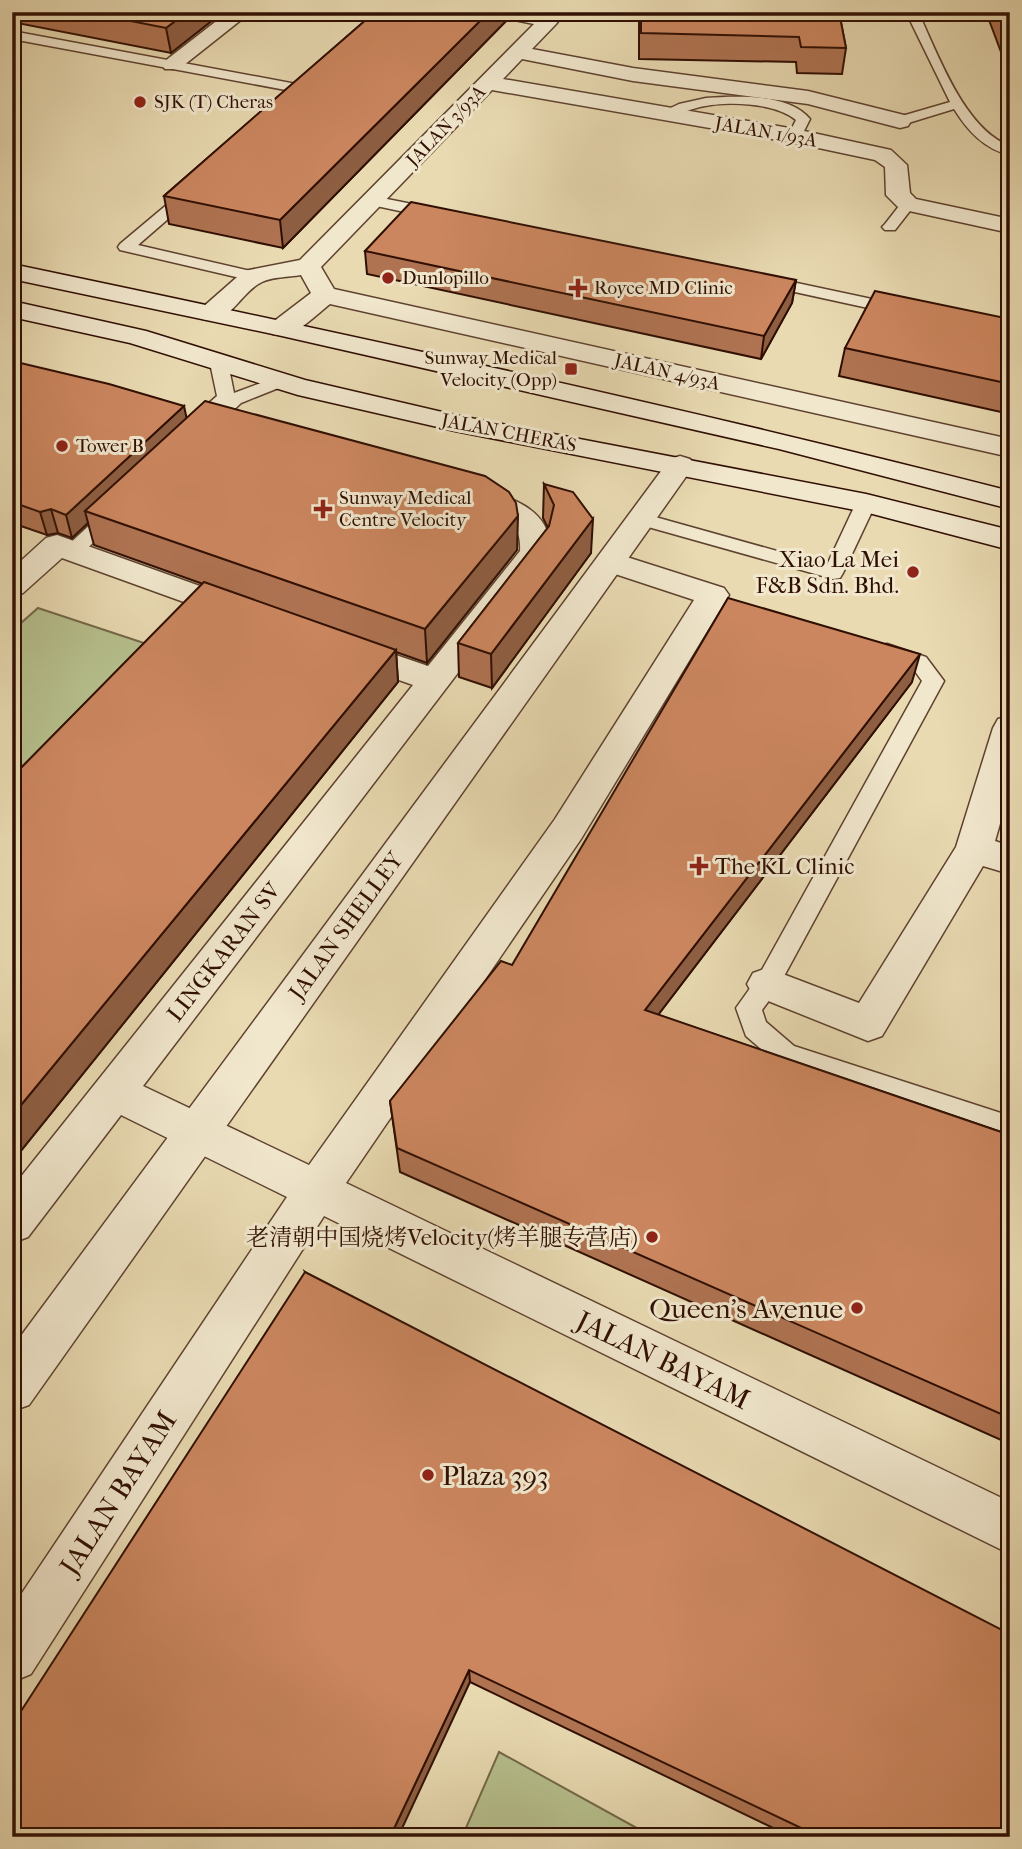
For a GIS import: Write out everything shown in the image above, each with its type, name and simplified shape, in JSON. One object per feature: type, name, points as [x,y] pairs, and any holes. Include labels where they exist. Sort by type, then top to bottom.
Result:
[{"type":"street","points":[[172,65],[241,12]]},
{"type":"street","name":"JALAN 3/93A","points":[[502,12],[553,16]]},
{"type":"street","name":"JALAN 3/93A","points":[[308,266],[553,16]]},
{"type":"street","points":[[518,52],[645,76],[859,106],[900,121]]},
{"type":"street","name":"JALAN 1/93A","points":[[487,83],[795,136],[883,155],[896,165],[898,195],[908,204]]},
{"type":"street","points":[[908,204],[1010,226]]},
{"type":"street","points":[[212,313],[253,276],[308,266],[325,295],[282,328]]},
{"type":"street","points":[[12,271],[282,328],[783,441],[1010,500]]},
{"type":"street","name":"JALAN 4/93A","points":[[325,295],[1010,448]]},
{"type":"street","name":"JALAN CHERAS","points":[[12,309],[137,337],[280,382],[455,423],[866,503],[1010,540]]},
{"type":"street","points":[[282,328],[331,360],[604,420],[645,439],[680,465],[724,439],[783,441]]},
{"type":"street","name":"JALAN SHELLEY","points":[[12,1388],[680,465]]},
{"type":"street","name":"LINGKARAN SV","points":[[12,1223],[535,552],[533,530],[511,509],[498,502],[438,486]]},
{"type":"street","points":[[12,586],[26,557],[57,545],[267,621]]},
{"type":"street","points":[[316,1191],[726,599],[611,562]]},
{"type":"street","points":[[319,639],[436,681]]},
{"type":"street","points":[[767,984],[868,1024],[992,855],[1010,728]]},
{"type":"street","name":"JALAN BAYAM","points":[[115,1092],[1010,1529]]},
{"type":"street","name":"JALAN BAYAM","points":[[12,1654],[316,1191]]},
{"type":"lane","points":[[912,12],[956,104],[988,142],[1010,151]]},
{"type":"lane","points":[[12,36],[307,90]]},
{"type":"lane","points":[[900,121],[956,104]]},
{"type":"lane","points":[[206,178],[126,247],[253,276]]},
{"type":"lane","points":[[372,201],[453,218]]},
{"type":"lane","points":[[890,227],[908,204]]},
{"type":"lane","points":[[752,279],[915,313]]},
{"type":"lane","points":[[219,363],[226,397],[203,425],[235,399],[280,382]]},
{"type":"lane","points":[[72,551],[132,496]]},
{"type":"lane","points":[[641,519],[833,573],[866,503]]},
{"type":"lane","points":[[867,645],[919,662],[933,681],[767,984],[749,1008],[755,1028],[785,1054],[1010,1128]]},
{"type":"green space","points":[[38,608],[168,651],[12,810],[12,631]]},
{"type":"green space","points":[[499,1752],[653,1837],[462,1837]]},
{"type":"building","points":[[85,12],[187,12],[166,28]]},
{"type":"building","points":[[375,12],[489,12],[280,220],[164,196],[292,84]]},
{"type":"building","points":[[641,12],[839,12],[846,48],[801,47],[799,37],[641,33]]},
{"type":"building","points":[[1001,12],[1010,12],[1010,35]]},
{"type":"building","name":"Royce MD Clinic","points":[[411,202],[796,280],[764,336],[365,251]]},
{"type":"building","points":[[875,291],[1010,319],[1010,384],[845,348]]},
{"type":"building","name":"Tower B","points":[[12,361],[109,384],[184,406],[66,515],[51,509],[40,512],[12,502]]},
{"type":"building","points":[[205,401],[485,476],[509,492],[516,503],[518,516],[425,629],[85,511]]},
{"type":"building","points":[[544,484],[573,492],[593,519],[491,654],[458,643],[549,526],[554,505]]},
{"type":"building","points":[[204,582],[396,650],[12,1116],[12,777]]},
{"type":"building","points":[[728,598],[920,654],[645,1010],[1010,1135],[1010,1418],[397,1148],[390,1101],[501,961],[512,965]]},
{"type":"building","name":"Plaza 393","points":[[305,1272],[1010,1634],[1010,1837],[820,1837],[469,1670],[390,1837],[12,1837],[12,1725]]},
{"type":"place","name":"SJK (T) Cheras","points":[[140,102]]},
{"type":"place","name":"Dunlopillo","points":[[388,278]]},
{"type":"place","name":"Royce MD Clinic","points":[[578,288]]},
{"type":"place","name":"Sunway Medical Velocity (Opp)","points":[[571,369]]},
{"type":"place","name":"Tower B","points":[[62,446]]},
{"type":"place","name":"Sunway Medical Centre Velocity","points":[[323,509]]},
{"type":"place","name":"Xiao La Mei F&B Sdn. Bhd.","points":[[913,572]]},
{"type":"place","name":"The KL Clinic","points":[[699,866]]},
{"type":"place","name":"老清朝中国烧烤Velocity(烤羊腿专营店)","points":[[652,1237]]},
{"type":"place","name":"Queen's Avenue","points":[[857,1308]]},
{"type":"place","name":"Plaza 393","points":[[428,1475]]}]
